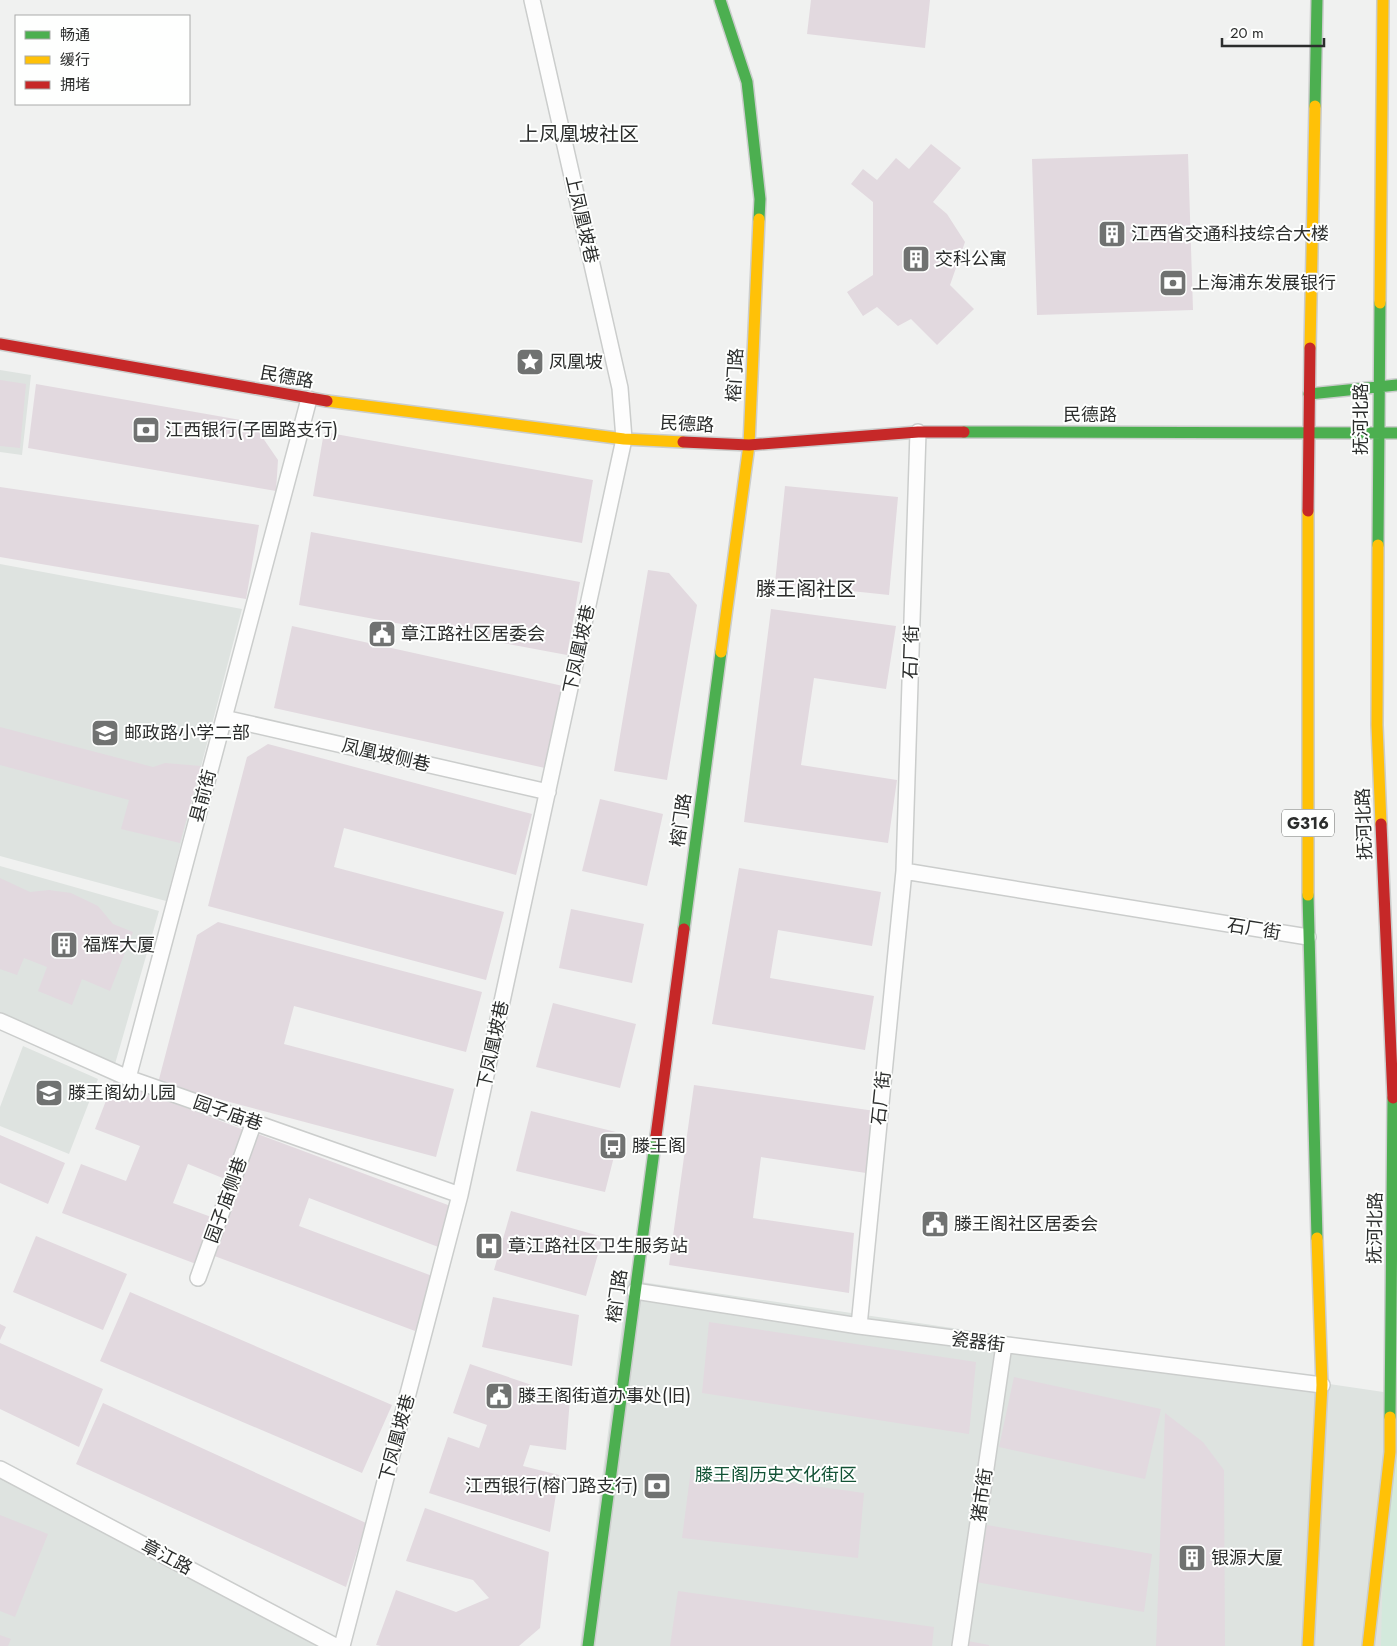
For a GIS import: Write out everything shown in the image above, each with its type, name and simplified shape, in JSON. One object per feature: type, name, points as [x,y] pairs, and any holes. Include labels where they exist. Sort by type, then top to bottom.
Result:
[{"type":"main road","name":"榕门路","points":[[588,1646],[749,445],[760,199],[748,82],[720,0]]},
{"type":"main road","name":"G316","points":[[1308,1646],[1322,1385],[1308,938],[1308,433],[1317,0]]},
{"type":"main road","name":"抚河北路","points":[[1368,1646],[1390,1452],[1394,1139],[1394,1100],[1377,725],[1383,0]]},
{"type":"main road","name":"民德路","points":[[0,344],[309,399],[624,439],[749,445],[918,432],[1397,433]]},
{"type":"main road","points":[[1309,394],[1397,385]]},
{"type":"lane","name":"上凤凰坡巷","points":[[532,0],[620,388],[624,439]]},
{"type":"lane","name":"县前街","points":[[128,1078],[309,399]]},
{"type":"lane","name":"石厂街","points":[[859,1326],[904,871],[918,432]]},
{"type":"lane","name":"下凤凰坡巷","points":[[342,1646],[460,1195],[624,439]]},
{"type":"lane","name":"凤凰坡侧巷","points":[[224,718],[548,792]]},
{"type":"lane","name":"石厂街","points":[[904,871],[1308,938]]},
{"type":"lane","name":"园子庙巷","points":[[0,1021],[128,1078],[460,1195]]},
{"type":"lane","name":"园子庙侧巷","points":[[198,1278],[254,1122]]},
{"type":"lane","name":"瓷器街","points":[[636,1291],[859,1326],[1322,1385]]},
{"type":"lane","name":"猪市街","points":[[960,1646],[1004,1345]]},
{"type":"lane","name":"章江路","points":[[0,1469],[335,1646]]},
{"type":"shaded area","points":[[0,370],[31,375],[22,455],[0,452]]},
{"type":"shaded area","name":"邮政路小学二部","points":[[0,564],[242,609],[166,901],[0,856]]},
{"type":"shaded area","points":[[0,866],[159,911],[115,1064],[0,1012]]},
{"type":"shaded area","name":"滕王阁幼儿园","points":[[23,1046],[98,1079],[69,1154],[0,1126],[0,1107]]},
{"type":"shaded area","name":"滕王阁历史文化街区","points":[[628,1280],[1397,1394],[1397,1646],[580,1646]]},
{"type":"shaded area","points":[[0,1478],[319,1646],[0,1646]]},
{"type":"green space","points":[[1397,929],[1397,1646],[1381,1646]]},
{"type":"building","points":[[811,0],[930,0],[925,48],[807,34]]},
{"type":"building","name":"交科公寓","points":[[931,144],[961,168],[933,202],[947,214],[965,242],[950,285],[974,309],[937,345],[911,319],[898,326],[877,307],[863,316],[847,292],[873,275],[873,202],[851,184],[863,169],[877,180],[896,158],[909,169]]},
{"type":"building","name":"江西省交通科技综合大楼","points":[[1188,154],[1193,310],[1037,315],[1032,159]]},
{"type":"building","points":[[0,380],[26,384],[20,448],[0,446]]},
{"type":"building","points":[[36,384],[252,422],[278,460],[276,491],[28,448]]},
{"type":"building","points":[[324,432],[593,480],[582,543],[313,496]]},
{"type":"building","points":[[785,486],[898,497],[889,595],[775,583]]},
{"type":"building","points":[[0,487],[259,525],[246,599],[0,557]]},
{"type":"building","points":[[311,532],[580,582],[567,655],[299,605]]},
{"type":"building","points":[[648,570],[669,573],[697,605],[667,780],[614,771]]},
{"type":"building","points":[[771,609],[896,626],[886,689],[814,678],[801,765],[897,780],[888,843],[744,822]]},
{"type":"building","points":[[292,626],[563,686],[545,768],[274,708]]},
{"type":"building","points":[[0,727],[153,767],[165,763],[201,766],[180,843],[121,829],[129,800],[0,765]]},
{"type":"building","points":[[268,744],[532,814],[516,875],[344,828],[334,867],[504,912],[486,980],[208,906],[247,757]]},
{"type":"building","points":[[600,799],[663,814],[647,886],[582,871]]},
{"type":"building","points":[[739,868],[881,892],[872,946],[778,930],[770,978],[874,996],[865,1050],[712,1024]]},
{"type":"building","name":"福辉大厦","points":[[0,878],[30,892],[49,890],[71,893],[98,906],[113,924],[133,932],[110,991],[82,979],[72,1005],[38,991],[47,967],[24,958],[17,975],[0,969]]},
{"type":"building","points":[[571,909],[644,924],[632,983],[559,968]]},
{"type":"building","points":[[218,922],[482,992],[466,1052],[294,1006],[284,1044],[454,1089],[436,1157],[158,1083],[197,935]]},
{"type":"building","points":[[553,1003],[636,1024],[620,1088],[536,1067]]},
{"type":"building","points":[[114,1080],[244,1130],[225,1179],[188,1164],[173,1203],[214,1218],[196,1264],[62,1213],[81,1164],[126,1181],[140,1146],[95,1129]]},
{"type":"building","points":[[694,1085],[875,1111],[866,1173],[761,1157],[753,1218],[854,1233],[849,1293],[669,1265]]},
{"type":"building","points":[[531,1111],[620,1133],[605,1192],[516,1171]]},
{"type":"building","points":[[255,1133],[456,1208],[441,1248],[309,1198],[299,1226],[435,1277],[415,1331],[209,1254]]},
{"type":"building","points":[[0,1135],[65,1163],[48,1204],[0,1183]]},
{"type":"building","points":[[511,1211],[603,1237],[586,1296],[494,1270]]},
{"type":"building","points":[[36,1236],[127,1274],[103,1330],[13,1292]]},
{"type":"building","points":[[130,1292],[392,1405],[362,1473],[100,1361]]},
{"type":"building","points":[[493,1297],[579,1315],[572,1366],[482,1347]]},
{"type":"building","points":[[709,1322],[976,1362],[969,1434],[702,1393]]},
{"type":"building","points":[[0,1324],[6,1327],[0,1340]]},
{"type":"building","points":[[0,1343],[103,1389],[79,1447],[0,1409]]},
{"type":"building","points":[[470,1364],[570,1398],[566,1450],[530,1445],[523,1466],[559,1475],[550,1532],[429,1493],[448,1437],[479,1448],[487,1425],[453,1413]]},
{"type":"building","points":[[1014,1377],[1161,1409],[1145,1479],[999,1447]]},
{"type":"building","points":[[103,1403],[366,1523],[346,1587],[76,1464]]},
{"type":"building","name":"银源大厦","points":[[1165,1413],[1203,1442],[1224,1470],[1225,1646],[1156,1646]]},
{"type":"building","points":[[691,1469],[864,1493],[858,1558],[682,1538]]},
{"type":"building","points":[[425,1508],[549,1552],[540,1628],[519,1646],[376,1645],[396,1590],[456,1612],[489,1598],[473,1580],[406,1561]]},
{"type":"building","points":[[0,1515],[48,1534],[15,1617],[0,1611]]},
{"type":"building","points":[[987,1525],[1152,1554],[1144,1612],[976,1582]]},
{"type":"building","points":[[678,1591],[934,1627],[932,1646],[670,1646]]},
{"type":"building","points":[[0,1635],[11,1639],[8,1646],[0,1646]]},
{"type":"building","points":[[968,1641],[989,1645],[989,1646],[967,1646]]},
{"type":"traffic: fast","points":[[720,0],[747,82],[760,199],[759,219]]},
{"type":"traffic: fast","points":[[1315,106],[1317,0]]},
{"type":"traffic: fast","points":[[1378,545],[1380,303]]},
{"type":"traffic: fast","points":[[1309,394],[1397,385]]},
{"type":"traffic: fast","points":[[964,432],[1397,433]]},
{"type":"traffic: fast","points":[[684,929],[721,652]]},
{"type":"traffic: fast","points":[[1308,895],[1317,1238]]},
{"type":"traffic: fast","points":[[1390,1417],[1393,1098]]},
{"type":"traffic: fast","points":[[588,1646],[656,1136]]},
{"type":"traffic: slow","points":[[1380,303],[1383,0]]},
{"type":"traffic: slow","points":[[1310,348],[1315,106]]},
{"type":"traffic: slow","points":[[721,652],[749,445],[759,219]]},
{"type":"traffic: slow","points":[[327,401],[624,439],[683,442]]},
{"type":"traffic: slow","points":[[1308,511],[1308,895]]},
{"type":"traffic: slow","points":[[1378,545],[1377,725],[1381,824]]},
{"type":"traffic: slow","points":[[1308,1646],[1322,1385],[1317,1238]]},
{"type":"traffic: slow","points":[[1368,1646],[1390,1452],[1390,1417]]},
{"type":"traffic: jam","points":[[0,344],[327,401]]},
{"type":"traffic: jam","points":[[1308,511],[1310,348]]},
{"type":"traffic: jam","points":[[683,442],[749,445],[918,432],[964,432]]},
{"type":"traffic: jam","points":[[1381,824],[1393,1098]]},
{"type":"traffic: jam","points":[[656,1136],[684,929]]},
{"type":"place","name":"江西省交通科技综合大楼","points":[[1112,234]]},
{"type":"place","name":"交科公寓","points":[[916,259]]},
{"type":"place","name":"上海浦东发展银行","points":[[1173,283]]},
{"type":"place","name":"凤凰坡","points":[[530,362]]},
{"type":"place","name":"江西银行(子固路支行)","points":[[146,430]]},
{"type":"place","name":"章江路社区居委会","points":[[382,634]]},
{"type":"place","name":"邮政路小学二部","points":[[105,733]]},
{"type":"place","name":"福辉大厦","points":[[64,945]]},
{"type":"place","name":"滕王阁幼儿园","points":[[49,1093]]},
{"type":"place","name":"滕王阁","points":[[613,1146]]},
{"type":"place","name":"滕王阁社区居委会","points":[[935,1224]]},
{"type":"place","name":"章江路社区卫生服务站","points":[[489,1246]]},
{"type":"place","name":"滕王阁街道办事处(旧)","points":[[499,1396]]},
{"type":"place","name":"江西银行(榕门路支行)","points":[[657,1486]]},
{"type":"place","name":"银源大厦","points":[[1192,1558]]},
{"type":"district","name":"上凤凰坡社区","points":[[579,134]]},
{"type":"district","name":"滕王阁社区","points":[[806,589]]}]
